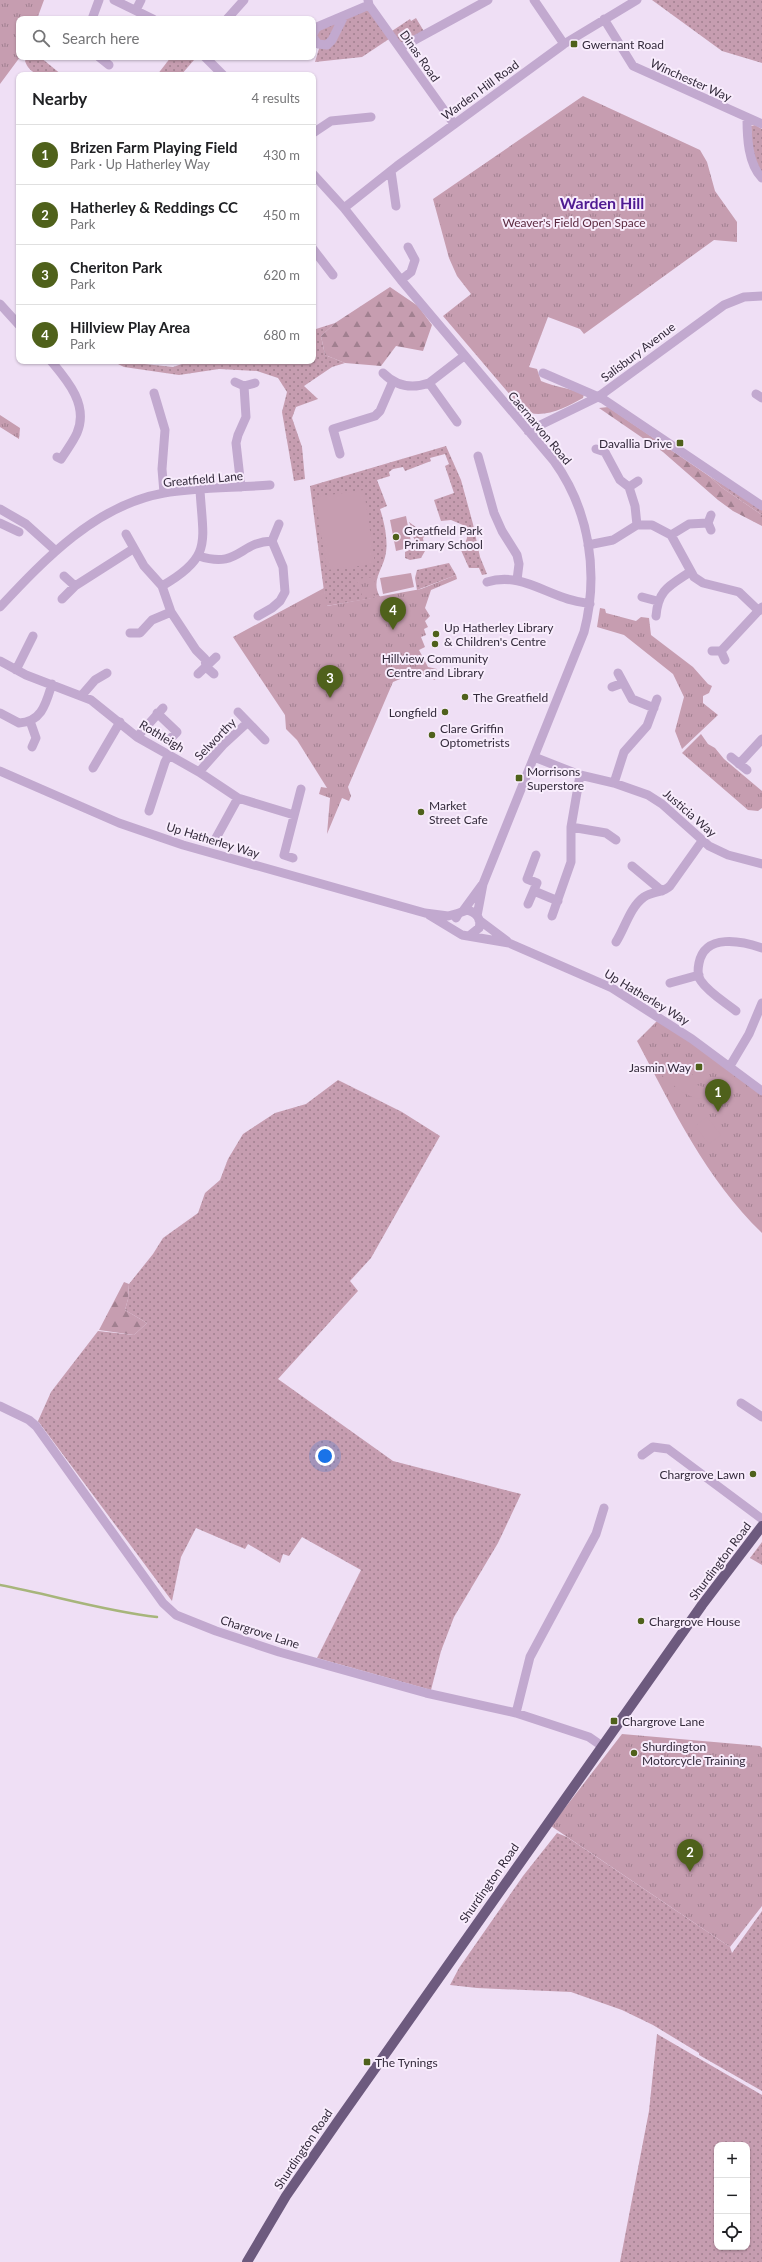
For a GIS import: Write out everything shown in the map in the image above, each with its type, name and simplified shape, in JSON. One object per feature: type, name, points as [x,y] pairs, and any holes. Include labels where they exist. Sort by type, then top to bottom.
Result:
[{"type":"main road","name":"Shurdington Road","points":[[247,2262],[291,2190],[702,1605],[762,1526]]},
{"type":"street","points":[[93,16],[99,0]]},
{"type":"street","points":[[114,0],[147,16]]},
{"type":"street","points":[[136,10],[141,0]]},
{"type":"street","points":[[230,16],[244,0]]},
{"type":"street","points":[[400,48],[488,0]]},
{"type":"street","points":[[534,0],[564,44]]},
{"type":"street","name":"Warden Hill Road","points":[[344,208],[454,124],[564,44],[637,0]]},
{"type":"street","points":[[316,29],[317,27],[343,18],[369,3]]},
{"type":"street","name":"Dinas Road","points":[[369,3],[454,124]]},
{"type":"street","points":[[316,41],[318,44],[327,44],[332,40],[343,18]]},
{"type":"street","name":"Winchester Way","points":[[604,19],[626,59],[633,66],[762,124]]},
{"type":"street","points":[[103,60],[109,65]]},
{"type":"street","points":[[208,60],[220,72]]},
{"type":"street","points":[[316,131],[331,121],[371,117]]},
{"type":"street","points":[[747,118],[752,160],[754,167],[762,178]]},
{"type":"street","points":[[391,171],[396,206]]},
{"type":"street","name":"Caernarvon Road","points":[[316,177],[344,208],[401,280],[554,462],[573,491],[583,517],[588,545],[591,584],[590,604],[580,645],[483,884],[478,918]]},
{"type":"street","points":[[401,280],[411,272],[415,260],[408,247]]},
{"type":"street","points":[[316,253],[333,275]]},
{"type":"street","name":"Salisbury Avenue","points":[[528,431],[598,397],[724,305],[744,297],[762,296]]},
{"type":"street","points":[[0,304],[16,321]]},
{"type":"street","points":[[382,373],[393,381],[410,386],[429,383],[464,356]]},
{"type":"street","points":[[53,364],[72,387],[80,413],[77,432],[61,459],[57,457]]},
{"type":"street","points":[[543,373],[598,397],[762,506]]},
{"type":"street","points":[[340,454],[334,429],[375,416],[380,411],[393,381]]},
{"type":"street","points":[[241,487],[236,443],[246,417],[239,384],[255,383]]},
{"type":"street","points":[[429,383],[457,422]]},
{"type":"street","points":[[154,393],[164,410],[165,430],[162,468],[164,493]]},
{"type":"street","points":[[596,449],[605,452],[620,480],[629,487],[635,506],[637,525]]},
{"type":"street","points":[[478,456],[494,513],[502,531],[517,556],[519,564],[517,580]]},
{"type":"street","points":[[629,487],[638,481]]},
{"type":"street","name":"Greatfield Lane","points":[[0,607],[56,551],[88,526],[112,512],[138,500],[164,493],[270,485]]},
{"type":"street","points":[[162,586],[180,576],[199,556],[202,544],[200,490]]},
{"type":"street","points":[[0,509],[26,524],[56,551]]},
{"type":"street","points":[[0,523],[19,532]]},
{"type":"street","points":[[671,535],[688,524],[710,523]]},
{"type":"street","points":[[258,616],[272,608],[288,591],[283,567],[272,541],[279,524]]},
{"type":"street","points":[[588,545],[613,540],[637,525],[648,524],[671,535],[690,572],[703,584],[739,592],[760,609],[716,651],[725,660]]},
{"type":"street","points":[[126,534],[133,549],[144,566],[162,586],[171,612],[214,674]]},
{"type":"street","points":[[199,556],[211,560],[224,560],[261,542],[272,541]]},
{"type":"street","points":[[62,599],[75,586],[133,549]]},
{"type":"street","points":[[656,616],[657,601],[664,591],[690,572]]},
{"type":"street","points":[[64,576],[75,586]]},
{"type":"street","points":[[487,582],[498,578],[517,580],[566,599],[590,604]]},
{"type":"street","points":[[642,597],[657,601]]},
{"type":"street","points":[[138,635],[152,620],[171,612]]},
{"type":"street","points":[[16,670],[33,636]]},
{"type":"street","name":"Rothleigh","points":[[0,660],[16,670],[82,695],[102,707],[137,737],[199,772],[238,798],[262,807],[294,815]]},
{"type":"street","points":[[198,674],[205,663]]},
{"type":"street","points":[[82,695],[95,680],[107,673]]},
{"type":"street","points":[[614,783],[624,752],[647,726],[656,704],[632,699],[618,673]]},
{"type":"street","points":[[612,687],[623,682]]},
{"type":"street","points":[[0,713],[19,723],[30,721],[44,710],[52,684]]},
{"type":"street","points":[[137,737],[160,710],[177,732],[168,740]]},
{"type":"street","name":"Selworthy","points":[[238,712],[265,740]]},
{"type":"street","points":[[30,721],[36,738],[32,747]]},
{"type":"street","points":[[93,768],[97,758],[120,722]]},
{"type":"street","name":"Selworthy","points":[[199,772],[223,745],[247,723]]},
{"type":"street","points":[[739,764],[762,739]]},
{"type":"street","points":[[149,811],[165,762],[169,755]]},
{"type":"street","name":"Justicia Way","points":[[534,757],[580,775],[614,783],[658,800],[702,841],[728,855],[762,864]]},
{"type":"street","points":[[731,757],[747,770]]},
{"type":"street","points":[[97,758],[106,764]]},
{"type":"street","name":"Up Hatherley Way","points":[[0,771],[106,817],[183,845],[425,913],[448,916],[461,912]]},
{"type":"street","points":[[552,916],[571,862],[571,827],[580,775]]},
{"type":"street","points":[[293,858],[284,855],[301,789]]},
{"type":"street","points":[[216,838],[238,798]]},
{"type":"street","points":[[571,827],[607,829],[616,840]]},
{"type":"street","points":[[616,942],[626,932],[633,910],[640,900],[650,894],[662,891],[672,884],[702,841]]},
{"type":"street","points":[[528,904],[537,883],[527,879],[536,855]]},
{"type":"street","points":[[632,866],[662,891]]},
{"type":"street","name":"Caernarvon Road","points":[[461,912],[483,884]]},
{"type":"street","points":[[534,891],[558,901]]},
{"type":"street","points":[[468,911],[478,918],[478,930],[469,936],[458,932],[454,922],[461,912],[468,911]]},
{"type":"street","name":"Up Hatherley Way","points":[[425,913],[458,932]]},
{"type":"street","name":"Up Hatherley Way","points":[[478,918],[509,943]]},
{"type":"street","name":"Up Hatherley Way","points":[[469,936],[509,943],[612,988],[686,1034],[762,1091]]},
{"type":"street","points":[[736,1011],[701,981],[699,975],[700,959],[706,950],[714,944],[726,941],[736,941],[762,948]]},
{"type":"street","points":[[670,983],[699,975]]},
{"type":"street","points":[[730,1066],[749,1034],[762,1004]]},
{"type":"street","points":[[741,1403],[762,1417]]},
{"type":"street","name":"Chargrove Lane","points":[[0,1406],[29,1420],[36,1426],[163,1603],[176,1615],[223,1633],[353,1673],[426,1694],[516,1713],[589,1737],[602,1746]]},
{"type":"street","points":[[642,1456],[653,1447],[668,1449],[762,1519]]},
{"type":"street","points":[[516,1713],[530,1656],[596,1534],[604,1508]]},
{"type":"green space","points":[[0,0],[44,0],[38,16],[16,16],[16,60],[18,60],[0,84]]},
{"type":"green space","points":[[652,0],[762,0],[762,63],[722,51]]},
{"type":"green space","points":[[369,5],[389,33],[410,19],[411,21],[416,18],[425,33],[400,48],[392,37],[362,57],[315,62],[320,45],[316,39],[316,32]]},
{"type":"green space","points":[[44,60],[58,72],[34,72],[25,61]]},
{"type":"green space","points":[[169,60],[194,60],[184,72],[159,72]]},
{"type":"green space","name":"Weaver's Field Open Space","points":[[583,96],[700,150],[707,162],[715,191],[737,222],[737,242],[714,240],[584,334],[580,329],[548,317],[529,367],[537,369],[541,381],[584,394],[583,398],[554,412],[538,414],[530,413],[523,410],[443,316],[471,294],[457,276],[449,258],[433,199]]},
{"type":"green space","points":[[755,125],[762,129],[762,174],[753,157],[751,126]]},
{"type":"green space","points":[[390,287],[418,306],[432,325],[423,351],[396,346],[381,366],[345,363],[325,355],[321,336],[335,323]]},
{"type":"green space","points":[[335,323],[321,336],[325,355],[345,363],[332,367],[304,386],[318,399],[296,407],[292,418],[302,447],[305,479],[294,481],[282,412],[287,392],[278,378],[257,371],[219,369],[179,375],[124,367],[118,364],[144,364],[173,367],[182,364],[316,364],[316,329]]},
{"type":"green space","points":[[608,407],[709,476],[721,487],[762,515],[762,526],[733,511],[718,500],[663,452],[599,408]]},
{"type":"green space","points":[[0,415],[20,428],[19,439],[0,427]]},
{"type":"green space","points":[[446,446],[461,480],[480,557],[487,574],[482,575],[479,568],[469,568],[460,548],[465,543],[467,537],[467,531],[463,525],[451,520],[441,521],[434,500],[454,493],[445,466],[449,464],[445,454],[430,458],[431,461],[405,471],[403,467],[393,469],[389,472],[390,476],[377,480],[387,506],[380,509],[385,530],[386,547],[385,558],[378,574],[376,585],[380,597],[326,606],[310,486]]},
{"type":"green space","points":[[709,476],[762,509],[762,515],[721,487]]},
{"type":"green space","points":[[364,490],[375,564],[327,570],[315,497]]},
{"type":"green space","points":[[406,516],[412,547],[396,551],[390,520]]},
{"type":"green space","points":[[409,522],[417,528],[424,528],[422,535],[425,536],[423,538],[425,551],[421,558],[410,560],[405,558],[405,552],[414,548],[416,543],[411,532],[413,531]]},
{"type":"green space","points":[[449,563],[456,575],[417,590],[415,578],[417,570]]},
{"type":"green space","points":[[411,573],[414,587],[383,594],[380,578]]},
{"type":"green space","points":[[456,575],[457,579],[431,590],[425,608],[430,616],[425,621],[428,627],[424,629],[426,635],[421,637],[425,647],[419,650],[428,667],[437,669],[435,680],[417,672],[393,682],[348,787],[351,796],[349,801],[342,798],[327,834],[330,798],[319,794],[321,787],[327,788],[297,740],[286,729],[285,715],[233,637],[324,588],[327,606],[421,589]]},
{"type":"green space","points":[[374,577],[377,595],[363,598],[356,579]]},
{"type":"green space","points":[[600,608],[605,609],[606,613],[636,621],[641,617],[649,618],[651,635],[693,667],[708,684],[712,686],[709,693],[703,696],[703,703],[718,715],[682,749],[675,731],[684,697],[673,674],[624,635],[597,627]]},
{"type":"green space","points":[[701,734],[708,744],[715,748],[724,759],[762,791],[762,808],[758,811],[748,810],[682,753]]},
{"type":"green space","points":[[660,1018],[762,1091],[762,1233],[742,1212],[707,1166],[678,1117],[637,1041]]},
{"type":"green space","points":[[673,1060],[692,1074],[697,1085],[709,1089],[711,1097],[703,1099],[696,1098],[682,1092],[657,1071],[664,1061],[668,1062]]},
{"type":"green space","points":[[338,1080],[402,1112],[440,1136],[371,1258],[350,1281],[358,1291],[278,1379],[393,1461],[521,1494],[498,1543],[454,1617],[441,1651],[431,1690],[317,1658],[361,1570],[302,1537],[289,1556],[283,1554],[280,1563],[248,1544],[245,1549],[196,1528],[181,1557],[172,1601],[38,1421],[51,1392],[98,1331],[134,1335],[147,1323],[125,1310],[128,1299],[129,1284],[153,1254],[163,1238],[198,1213],[205,1193],[220,1180],[228,1159],[243,1134],[275,1113],[306,1104]]},
{"type":"green space","points":[[707,1117],[721,1135],[709,1144],[695,1126]]},
{"type":"green space","points":[[124,1282],[129,1284],[128,1299],[125,1310],[147,1323],[134,1335],[99,1330]]},
{"type":"green space","points":[[762,1542],[762,1565],[750,1558]]},
{"type":"green space","points":[[622,1734],[760,1746],[762,1748],[762,1906],[730,1947],[551,1826]]},
{"type":"green space","points":[[557,1833],[567,1837],[730,1947],[732,1953],[762,1911],[762,2091],[699,2055],[699,2053],[653,2025],[622,2010],[571,1992],[477,1988],[450,1985],[459,1968],[523,1876]]},
{"type":"green space","points":[[657,2034],[762,2095],[762,2262],[620,2262],[649,2111]]},
{"type":"waterway","points":[[0,1585],[98,1607],[157,1617]]},
{"type":"place","name":"Gwernant Road","points":[[574,44]]},
{"type":"place","name":"Davallia Drive","points":[[680,443]]},
{"type":"place","name":"Greatfield Park Primary School","points":[[396,537]]},
{"type":"place","name":"Hillview Play Area","points":[[393,630]]},
{"type":"place","name":"Up Hatherley Library & Children's Centre","points":[[436,634]]},
{"type":"place","name":"Hillview Community Centre and Library","points":[[435,644]]},
{"type":"place","name":"The Greatfield","points":[[465,697]]},
{"type":"place","name":"Cheriton Park","points":[[330,698]]},
{"type":"place","name":"Longfield","points":[[445,712]]},
{"type":"place","name":"Clare Griffin Optometrists","points":[[432,735]]},
{"type":"place","name":"Morrisons Superstore","points":[[519,778]]},
{"type":"place","name":"Market Street Cafe","points":[[421,812]]},
{"type":"place","name":"Jasmin Way","points":[[699,1067]]},
{"type":"place","name":"Brizen Farm Playing Field","points":[[718,1112]]},
{"type":"place","name":"Chargrove Lawn","points":[[753,1474]]},
{"type":"place","name":"Chargrove House","points":[[641,1621]]},
{"type":"place","name":"Chargrove Lane","points":[[614,1721]]},
{"type":"place","name":"Shurdington Motorcycle Training","points":[[634,1753]]},
{"type":"place","name":"Hatherley & Reddings CC","points":[[690,1872]]},
{"type":"place","name":"The Tynings","points":[[367,2062]]},
{"type":"district","name":"Warden Hill","points":[[602,202]]}]
